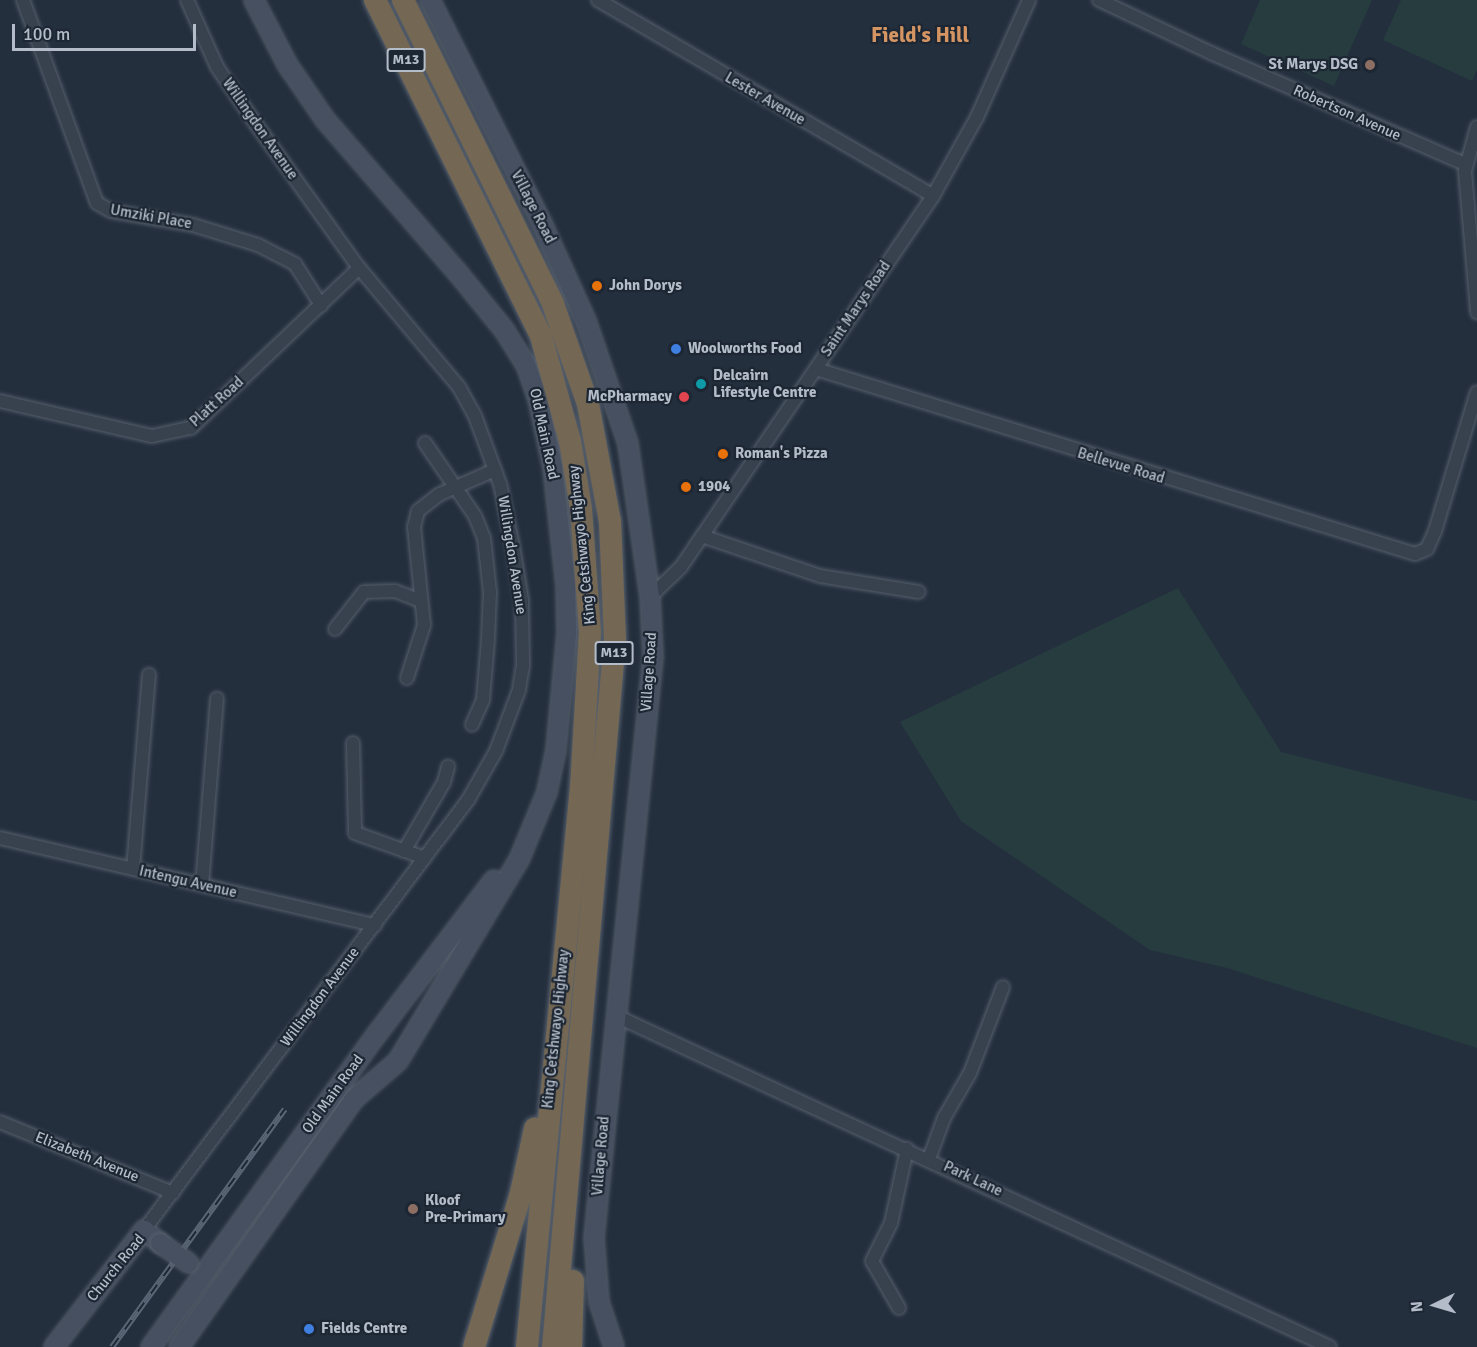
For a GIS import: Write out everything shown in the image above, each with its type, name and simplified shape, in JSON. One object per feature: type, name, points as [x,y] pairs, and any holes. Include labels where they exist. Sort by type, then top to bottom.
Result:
[{"type":"highway","name":"King Cetshwayo Highway","points":[[375,0],[524,297],[551,367],[570,441],[581,509],[590,632],[581,787],[551,1073],[527,1347]]},
{"type":"highway","name":"King Cetshwayo Highway","points":[[403,0],[553,304],[588,404],[606,493],[615,639],[553,1347]]},
{"type":"highway","points":[[474,1347],[520,1197],[551,1073]]},
{"type":"highway","points":[[570,1169],[574,1235],[571,1347]]},
{"type":"main road","name":"Old Main Road","points":[[179,1347],[354,1099],[394,1065],[433,1011],[519,860],[522,847],[547,792],[552,771],[567,633],[561,526],[538,399],[516,346],[326,121],[287,64],[254,0]]},
{"type":"main road","name":"Village Road","points":[[430,0],[543,226],[586,321],[628,444],[650,597],[653,657],[614,1015],[593,1259],[599,1302],[615,1347]]},
{"type":"main road","name":"Old Main Road","points":[[151,1347],[377,1034],[522,847]]},
{"type":"main road","points":[[399,1006],[417,1003],[433,1011]]},
{"type":"main road","points":[[377,1034],[396,1031],[406,1048]]},
{"type":"main road","name":"Church Road","points":[[54,1347],[144,1230],[189,1263]]},
{"type":"main road","points":[[131,1246],[160,1243]]},
{"type":"main road","points":[[191,1292],[189,1263],[216,1258]]},
{"type":"street","name":"Umziki Place","points":[[23,0],[98,203],[111,211],[193,225],[258,245],[295,264],[321,305]]},
{"type":"street","name":"Willingdon Avenue","points":[[144,1230],[425,858],[480,779],[519,690],[523,666],[522,600],[495,470],[459,387],[359,268],[217,67],[187,0]]},
{"type":"street","name":"Lester Avenue","points":[[598,0],[933,196]]},
{"type":"street","name":"Saint Marys Road","points":[[650,597],[681,567],[933,196],[977,117],[1029,0]]},
{"type":"street","name":"Robertson Avenue","points":[[1099,0],[1211,54],[1465,164]]},
{"type":"street","points":[[1477,127],[1465,164],[1477,312]]},
{"type":"street","name":"Platt Road","points":[[0,401],[152,436],[169,435],[191,428],[359,268]]},
{"type":"street","name":"Bellevue Road","points":[[816,369],[1415,554],[1427,549],[1477,392]]},
{"type":"street","points":[[425,443],[456,487],[484,538],[490,592],[483,700],[472,725]]},
{"type":"street","points":[[407,678],[424,625],[419,600],[414,527],[418,511],[456,487],[495,470]]},
{"type":"street","points":[[702,536],[820,576],[919,592]]},
{"type":"street","points":[[335,629],[356,597],[364,592],[395,591],[419,600]]},
{"type":"street","points":[[133,869],[149,675]]},
{"type":"street","points":[[201,885],[217,699]]},
{"type":"street","points":[[352,742],[355,833],[425,858]]},
{"type":"street","points":[[404,851],[444,782],[448,767]]},
{"type":"street","name":"Intengu Avenue","points":[[0,838],[375,925]]},
{"type":"street","points":[[929,1159],[944,1118],[970,1073],[1003,987]]},
{"type":"street","name":"Park Lane","points":[[614,1015],[929,1159],[1330,1347]]},
{"type":"street","name":"Elizabeth Avenue","points":[[0,1122],[173,1193]]},
{"type":"street","points":[[899,1308],[872,1261],[891,1223],[907,1149]]},
{"type":"green space","points":[[1260,0],[1372,0],[1334,86],[1241,44]]},
{"type":"green space","points":[[1401,0],[1477,0],[1477,70],[1472,81],[1383,40]]},
{"type":"green space","points":[[1178,588],[1281,752],[1477,801],[1477,1048],[1227,968],[1150,950],[961,821],[900,722]]},
{"type":"railway","points":[[112,1347],[285,1109]]},
{"type":"place","name":"St Marys DSG","points":[[1370,65]]},
{"type":"place","name":"John Dorys","points":[[597,286]]},
{"type":"place","name":"Woolworths Food","points":[[676,349]]},
{"type":"place","name":"Delcairn Lifestyle Centre","points":[[701,384]]},
{"type":"place","name":"McPharmacy","points":[[684,397]]},
{"type":"place","name":"Roman's Pizza","points":[[723,454]]},
{"type":"place","name":"1904","points":[[686,487]]},
{"type":"place","name":"Kloof Pre-Primary","points":[[413,1209]]},
{"type":"place","name":"Fields Centre","points":[[309,1329]]},
{"type":"district","name":"Field's Hill","points":[[920,35]]}]
